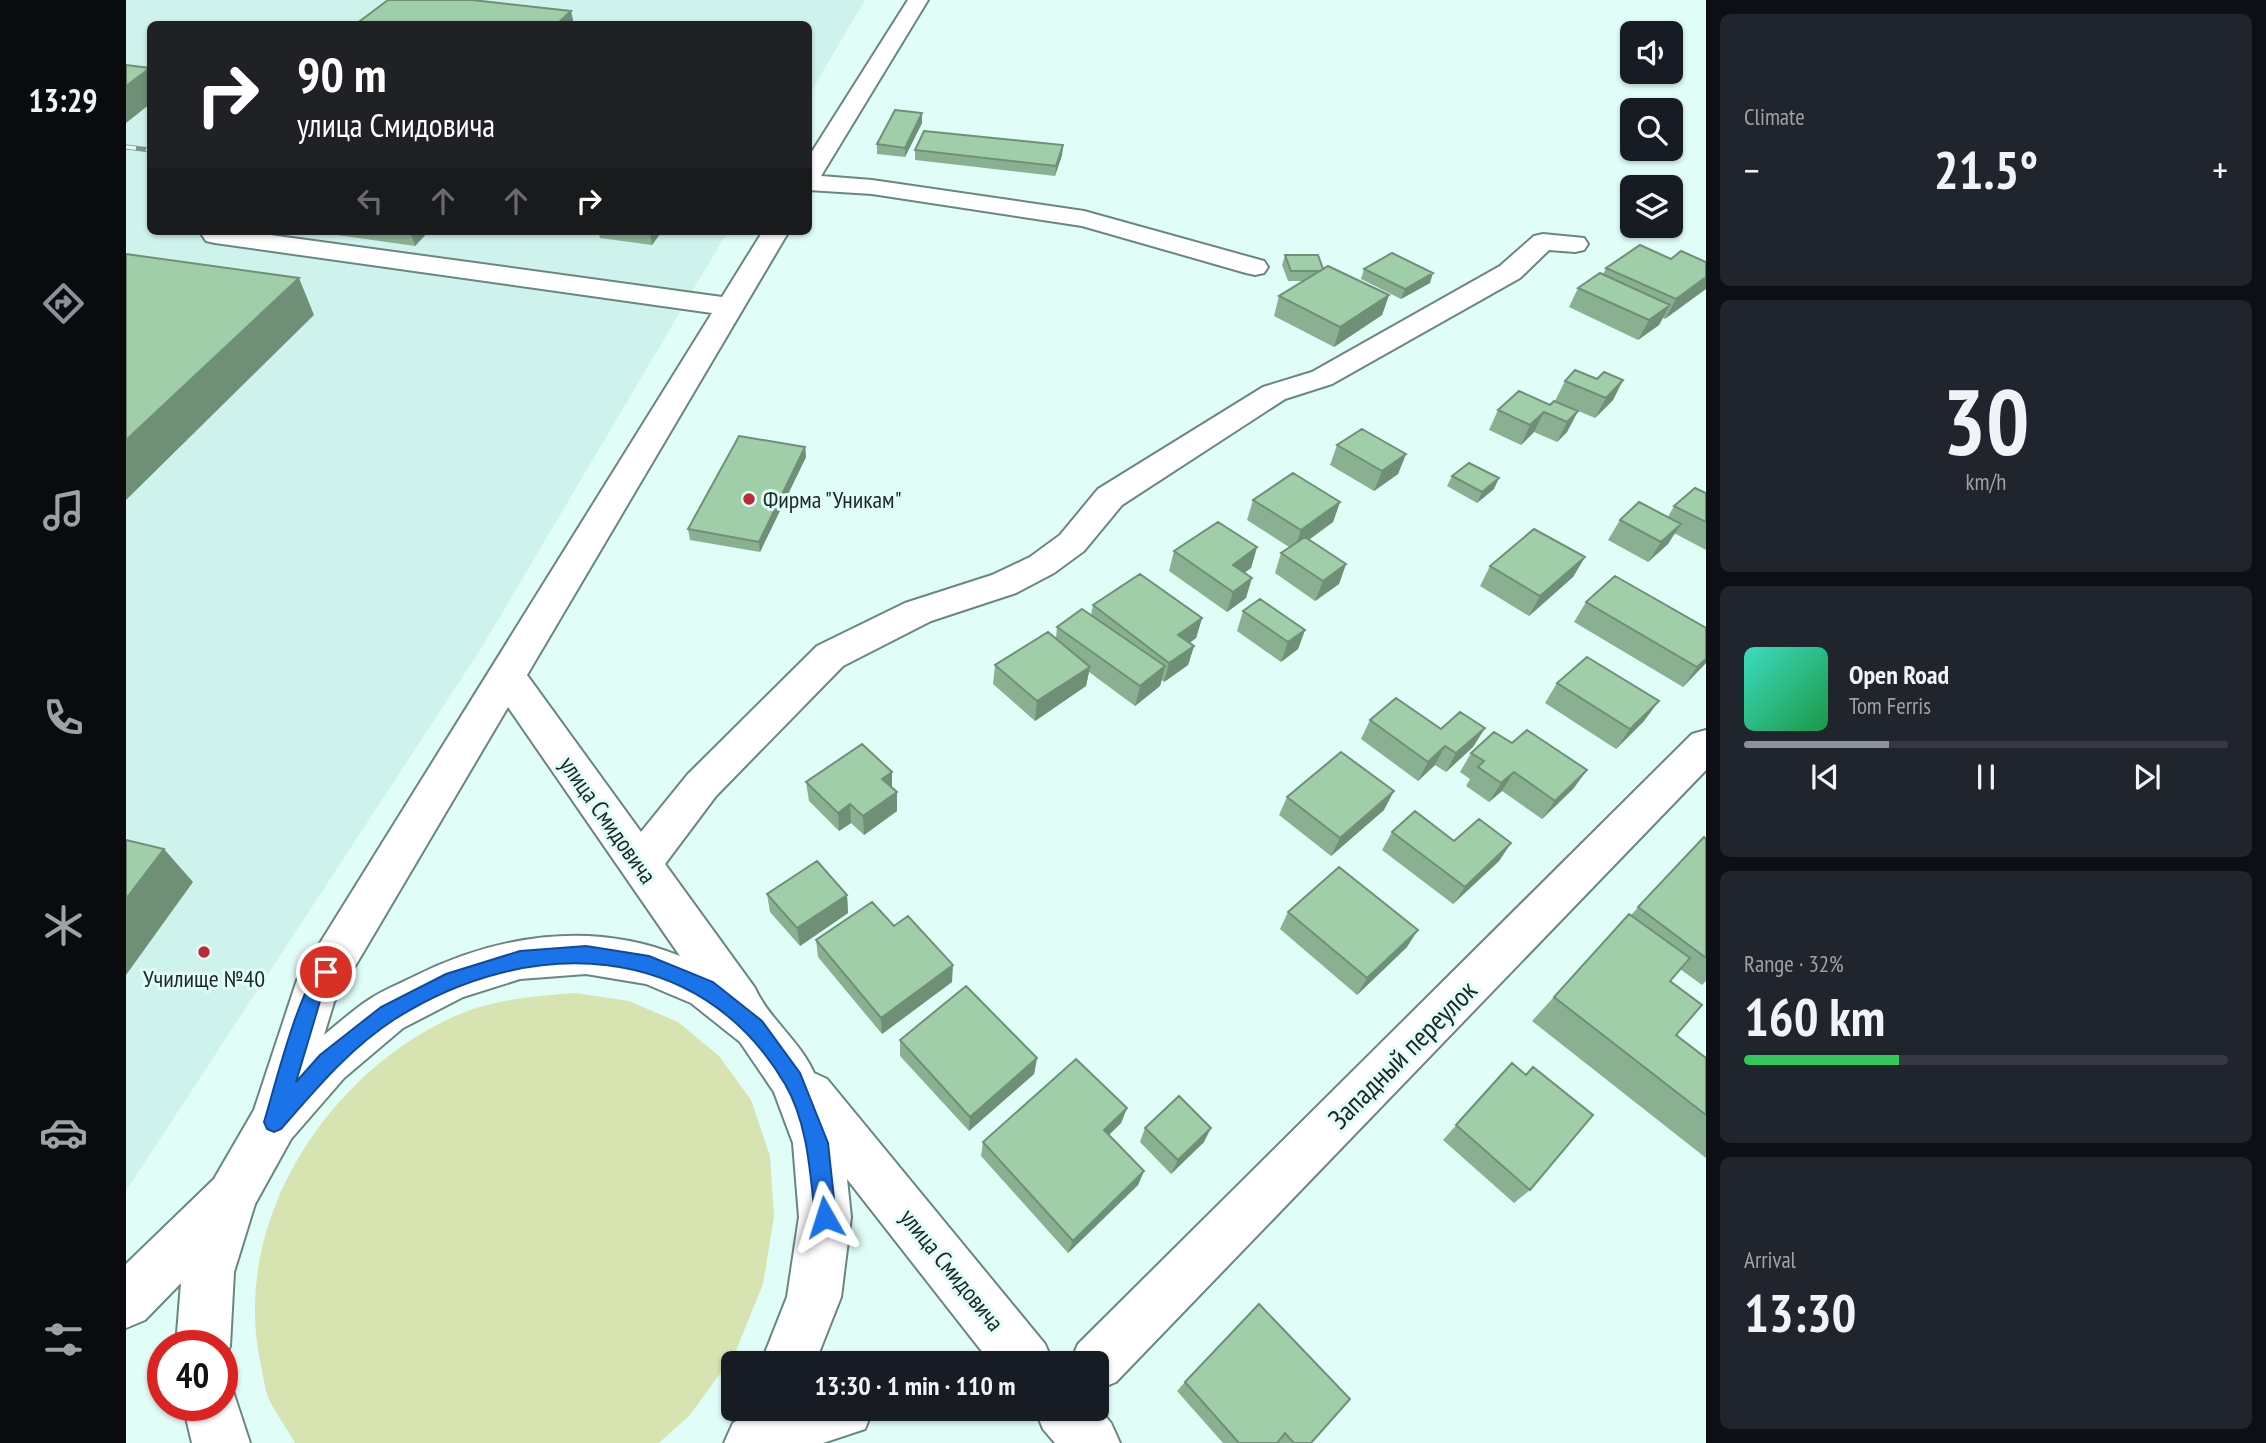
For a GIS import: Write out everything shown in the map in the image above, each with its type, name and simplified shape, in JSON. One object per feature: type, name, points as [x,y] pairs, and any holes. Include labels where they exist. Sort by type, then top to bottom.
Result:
[{"type":"street","points":[[812,174],[918,0]]},
{"type":"street","points":[[812,181],[872,187],[1084,219],[1255,267]]},
{"type":"street","points":[[215,235],[730,306]]},
{"type":"street","points":[[274,1122],[313,995],[505,674],[774,235]]},
{"type":"street","points":[[639,864],[702,785],[830,656],[918,612],[1003,584],[1042,565],[1072,543],[1110,498],[1274,393],[1322,378],[1372,352],[1510,272],[1543,242],[1575,244]]},
{"type":"street","name":"улица Смидовича","points":[[505,674],[756,1027],[1016,1351]]},
{"type":"street","name":"Западный переулок","points":[[1109,1351],[1706,744]]},
{"type":"street","points":[[204,1330],[208,1272],[233,1194],[274,1122],[327,1062],[387,1013],[452,980],[520,960],[586,954],[649,964],[707,988],[756,1027],[793,1079],[818,1143],[825,1217],[814,1297],[793,1351]]},
{"type":"street","points":[[126,1301],[233,1194]]},
{"type":"street","points":[[214,1421],[221,1443]]},
{"type":"street","points":[[738,1443],[754,1421]]},
{"type":"street","points":[[753,1443],[784,1425],[799,1421]]},
{"type":"street","points":[[1073,1421],[1091,1443]]},
{"type":"shaded area","points":[[126,0],[865,0],[812,90],[812,21],[147,21],[147,235],[726,235],[482,647],[126,1191]]},
{"type":"green space","points":[[575,993],[629,1001],[678,1022],[719,1056],[751,1100],[770,1156],[774,1217],[763,1284],[736,1351],[721,1351],[721,1372],[690,1415],[659,1443],[295,1443],[268,1397],[260,1361],[255,1308],[261,1255],[276,1203],[300,1155],[332,1111],[370,1071],[413,1039],[460,1014],[488,1005]]},
{"type":"building","points":[[388,0],[472,0],[571,11],[560,21],[360,21]]},
{"type":"building","points":[[126,65],[147,68],[147,70],[126,86]]},
{"type":"building","points":[[895,110],[922,113],[905,148],[877,144]]},
{"type":"building","points":[[924,131],[1063,145],[1056,166],[915,150]]},
{"type":"building","points":[[1640,245],[1671,259],[1681,251],[1706,262],[1706,277],[1676,299],[1606,268]]},
{"type":"building","points":[[1392,253],[1433,273],[1405,289],[1364,269]]},
{"type":"building","points":[[126,254],[299,278],[126,440]]},
{"type":"building","points":[[1285,255],[1318,255],[1323,269],[1291,271]]},
{"type":"building","points":[[1328,266],[1389,295],[1340,327],[1279,296]]},
{"type":"building","points":[[1600,273],[1670,305],[1649,320],[1578,288]]},
{"type":"building","points":[[1575,370],[1597,379],[1604,372],[1623,380],[1606,398],[1565,381]]},
{"type":"building","points":[[1519,391],[1550,405],[1554,401],[1578,411],[1567,422],[1544,412],[1530,425],[1498,410]]},
{"type":"building","points":[[1362,429],[1406,454],[1382,471],[1337,445]]},
{"type":"building","name":"Фирма \"Уникам\"","points":[[739,436],[805,447],[759,542],[688,529]]},
{"type":"building","points":[[1469,463],[1499,478],[1482,492],[1452,476]]},
{"type":"building","points":[[1293,473],[1340,502],[1301,530],[1253,500]]},
{"type":"building","points":[[1695,488],[1706,493],[1706,522],[1674,506]]},
{"type":"building","points":[[1639,502],[1681,524],[1661,542],[1620,520]]},
{"type":"building","points":[[1218,522],[1257,547],[1233,565],[1252,578],[1233,592],[1174,551]]},
{"type":"building","points":[[1534,529],[1585,557],[1540,596],[1490,566]]},
{"type":"building","points":[[1305,537],[1346,564],[1323,581],[1281,553]]},
{"type":"building","points":[[1140,574],[1202,618],[1178,635],[1194,646],[1169,663],[1093,605]]},
{"type":"building","points":[[1615,576],[1706,628],[1706,659],[1697,667],[1586,602]]},
{"type":"building","points":[[1260,599],[1305,630],[1288,642],[1243,611]]},
{"type":"building","points":[[1082,609],[1165,666],[1140,686],[1057,627]]},
{"type":"building","points":[[1048,632],[1090,667],[1037,701],[995,665]]},
{"type":"building","points":[[1587,657],[1659,701],[1630,729],[1557,683]]},
{"type":"building","points":[[1396,698],[1441,729],[1460,712],[1485,728],[1456,753],[1445,746],[1428,762],[1370,720]]},
{"type":"building","points":[[1527,730],[1587,770],[1555,801],[1514,772],[1501,783],[1478,767],[1484,761],[1471,753],[1494,732],[1512,743]]},
{"type":"building","points":[[862,744],[892,772],[882,779],[897,792],[863,816],[850,804],[838,813],[806,782]]},
{"type":"building","points":[[1341,752],[1394,791],[1340,838],[1287,797]]},
{"type":"building","points":[[1415,811],[1454,841],[1479,819],[1511,843],[1465,887],[1392,832]]},
{"type":"building","points":[[1704,837],[1706,839],[1706,958],[1638,907]]},
{"type":"building","points":[[126,840],[164,849],[126,899]]},
{"type":"building","points":[[817,861],[847,895],[797,928],[767,894]]},
{"type":"building","points":[[1339,867],[1418,930],[1367,978],[1288,912]]},
{"type":"building","points":[[872,902],[894,926],[908,916],[953,965],[881,1018],[816,940]]},
{"type":"building","points":[[1629,914],[1690,958],[1670,981],[1702,1005],[1676,1035],[1706,1058],[1706,1115],[1554,997]]},
{"type":"building","points":[[966,986],[1037,1058],[970,1117],[900,1040]]},
{"type":"building","points":[[1076,1059],[1127,1108],[1104,1130],[1144,1171],[1073,1241],[983,1142]]},
{"type":"building","points":[[1512,1063],[1526,1075],[1533,1067],[1593,1115],[1530,1190],[1456,1125]]},
{"type":"building","points":[[1179,1096],[1211,1128],[1178,1160],[1145,1128]]},
{"type":"building","points":[[1259,1304],[1350,1399],[1311,1443],[1294,1443],[1285,1433],[1277,1443],[1239,1443],[1185,1382]]},
{"type":"railway","points":[[126,147],[147,150]]},
{"type":"place","name":"Фирма \"Уникам\"","points":[[749,499]]},
{"type":"place","name":"Училище №40","points":[[204,952]]},
{"type":"route","points":[[326,972],[313,995],[274,1122],[327,1062],[387,1013],[452,980],[520,960],[586,954],[649,964],[707,988],[756,1027],[793,1079],[818,1143],[825,1217]]}]
